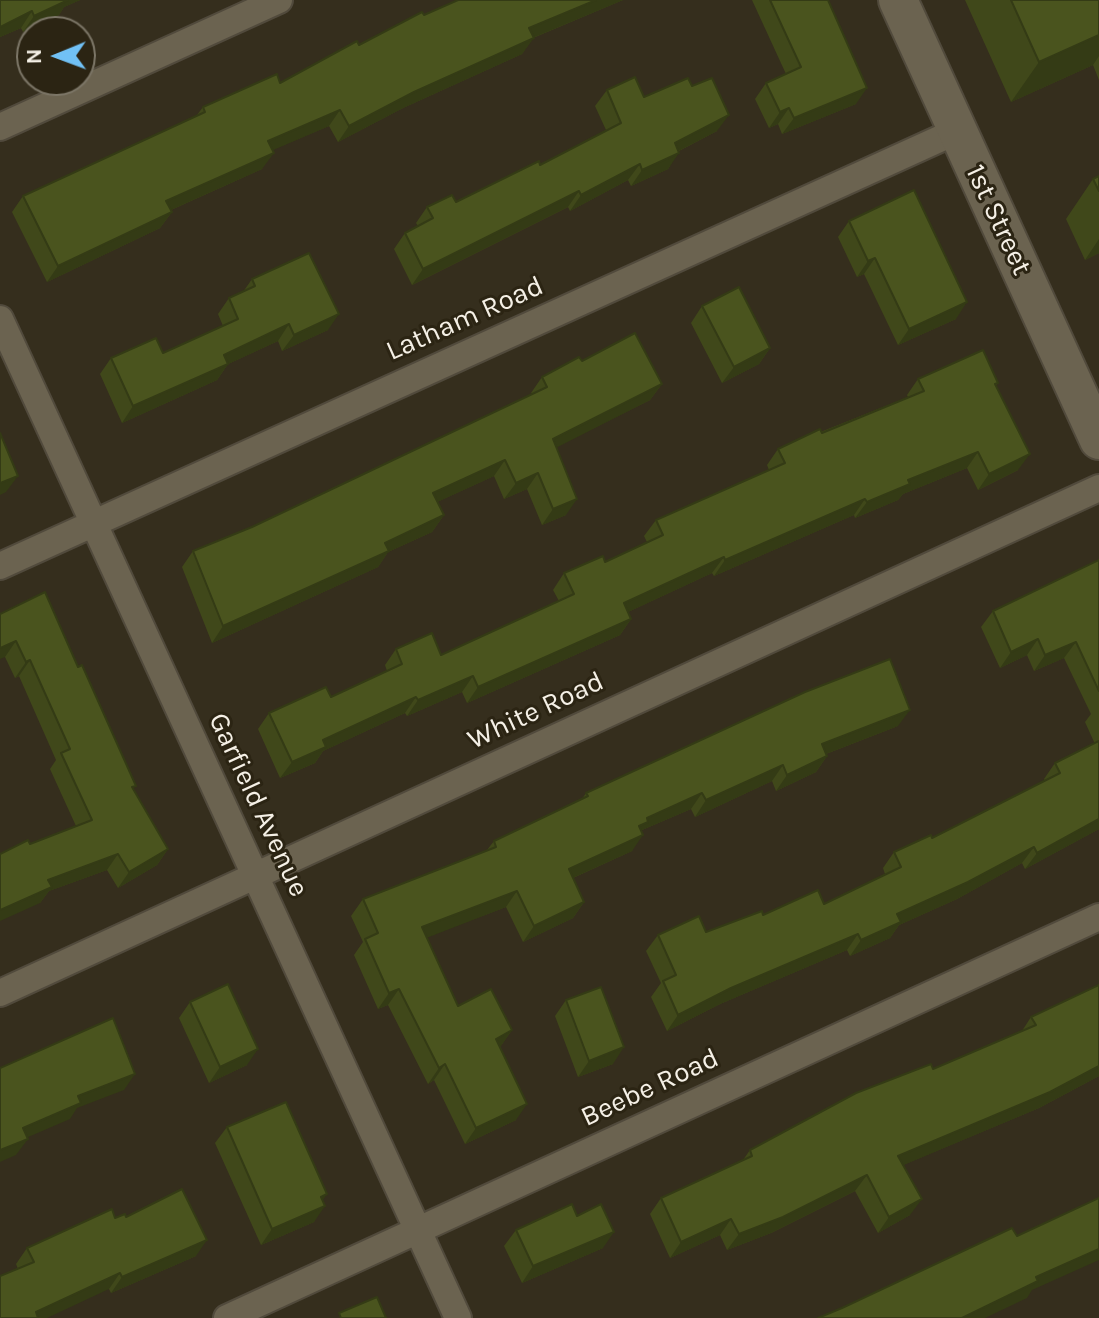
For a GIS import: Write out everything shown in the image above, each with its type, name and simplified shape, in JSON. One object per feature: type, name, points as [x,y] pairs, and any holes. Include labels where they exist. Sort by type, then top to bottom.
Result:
[{"type":"street","points":[[0,127],[279,0]]},
{"type":"street","name":"1st Street","points":[[898,0],[1099,440]]},
{"type":"street","name":"Latham Road","points":[[0,566],[957,131]]},
{"type":"street","name":"Garfield Avenue","points":[[0,319],[458,1318]]},
{"type":"street","name":"White Road","points":[[0,993],[1099,488]]},
{"type":"street","name":"Beebe Road","points":[[227,1318],[1099,917]]},
{"type":"building","points":[[0,0],[68,0],[34,16],[32,11],[16,16],[16,19],[0,27]]},
{"type":"building","points":[[458,0],[596,0],[529,28],[534,38],[414,92],[349,126],[340,110],[268,141],[274,153],[166,201],[172,212],[58,266],[23,196],[205,112],[203,107],[277,74],[280,83],[357,41],[359,45],[422,12],[424,15]]},
{"type":"building","points":[[770,0],[828,0],[867,88],[794,118],[789,108],[780,112],[766,83],[801,67]]},
{"type":"building","points":[[1011,0],[1099,0],[1099,35],[1039,62]]},
{"type":"building","points":[[635,77],[644,97],[688,78],[692,86],[712,78],[729,115],[675,143],[679,153],[642,170],[640,164],[581,195],[579,191],[423,269],[405,233],[433,218],[427,207],[452,195],[456,202],[539,161],[540,165],[621,123],[607,90]]},
{"type":"building","points":[[1099,176],[1099,191],[1093,179]]},
{"type":"building","points":[[914,190],[967,302],[909,329],[875,258],[868,261],[849,221]]},
{"type":"building","points":[[309,253],[339,314],[294,335],[289,324],[224,355],[228,364],[133,406],[111,358],[156,338],[163,353],[238,319],[229,298],[255,286],[252,279]]},
{"type":"building","points":[[739,287],[770,348],[734,367],[702,306]]},
{"type":"building","points":[[635,333],[662,384],[553,439],[577,499],[553,509],[538,473],[516,483],[505,460],[433,493],[444,515],[385,543],[389,551],[223,626],[193,551],[252,527],[547,387],[542,377],[579,357],[582,361]]},
{"type":"building","points":[[983,350],[998,383],[995,384],[1030,454],[989,474],[978,452],[908,480],[910,484],[867,502],[865,499],[725,560],[724,557],[624,603],[631,619],[478,687],[473,676],[418,700],[416,697],[323,740],[326,747],[292,762],[269,713],[326,687],[331,697],[402,664],[396,649],[432,633],[441,655],[574,594],[564,573],[603,556],[605,562],[663,535],[656,520],[785,463],[778,449],[820,429],[822,433],[924,391],[918,379]]},
{"type":"building","points":[[0,433],[18,476],[0,483]]},
{"type":"building","points":[[1099,560],[1099,691],[1076,642],[1045,655],[1038,639],[1011,652],[993,611]]},
{"type":"building","points":[[45,592],[78,667],[82,665],[136,786],[132,787],[168,849],[129,872],[118,854],[48,880],[52,887],[0,910],[0,854],[28,840],[30,844],[92,820],[61,753],[70,749],[30,660],[26,662],[16,641],[0,648],[0,614]]},
{"type":"building","points":[[890,659],[910,710],[822,744],[827,756],[787,775],[783,765],[706,800],[702,793],[647,818],[648,822],[639,826],[643,835],[569,869],[584,902],[534,926],[517,891],[422,927],[458,1006],[491,989],[512,1030],[496,1039],[527,1104],[476,1128],[445,1064],[439,1068],[399,989],[389,993],[365,939],[378,933],[363,899],[496,847],[494,841],[588,796],[586,793],[805,692]]},
{"type":"building","points":[[1099,741],[1099,819],[1037,853],[1034,847],[968,882],[897,914],[901,922],[861,940],[858,934],[731,988],[678,1015],[663,981],[676,975],[658,935],[699,916],[706,932],[762,911],[763,915],[818,890],[824,904],[901,867],[894,852],[931,835],[932,838],[1060,773],[1055,763]]},
{"type":"building","points":[[228,984],[258,1049],[220,1067],[190,1002]]},
{"type":"building","points":[[1099,985],[1099,1066],[1050,1092],[898,1156],[922,1199],[889,1217],[867,1175],[783,1217],[739,1234],[731,1219],[681,1242],[661,1198],[752,1156],[750,1150],[856,1093],[931,1064],[933,1069],[1036,1025],[1031,1017]]},
{"type":"building","points":[[601,987],[624,1047],[589,1061],[566,1000]]},
{"type":"building","points":[[113,1018],[135,1074],[78,1096],[81,1103],[23,1128],[28,1139],[0,1150],[0,1068]]},
{"type":"building","points":[[286,1102],[327,1194],[321,1197],[325,1206],[272,1229],[227,1127]]},
{"type":"building","points":[[182,1189],[207,1240],[122,1277],[120,1273],[36,1312],[38,1318],[0,1318],[0,1276],[34,1262],[27,1248],[112,1209],[115,1218],[125,1214],[126,1217]]},
{"type":"building","points":[[1099,1198],[1099,1249],[1036,1277],[1038,1281],[962,1318],[818,1318],[1012,1228],[1017,1236]]},
{"type":"building","points":[[572,1204],[577,1216],[601,1204],[614,1232],[533,1266],[516,1230]]},
{"type":"building","points":[[377,1297],[386,1318],[341,1318],[339,1313]]}]
